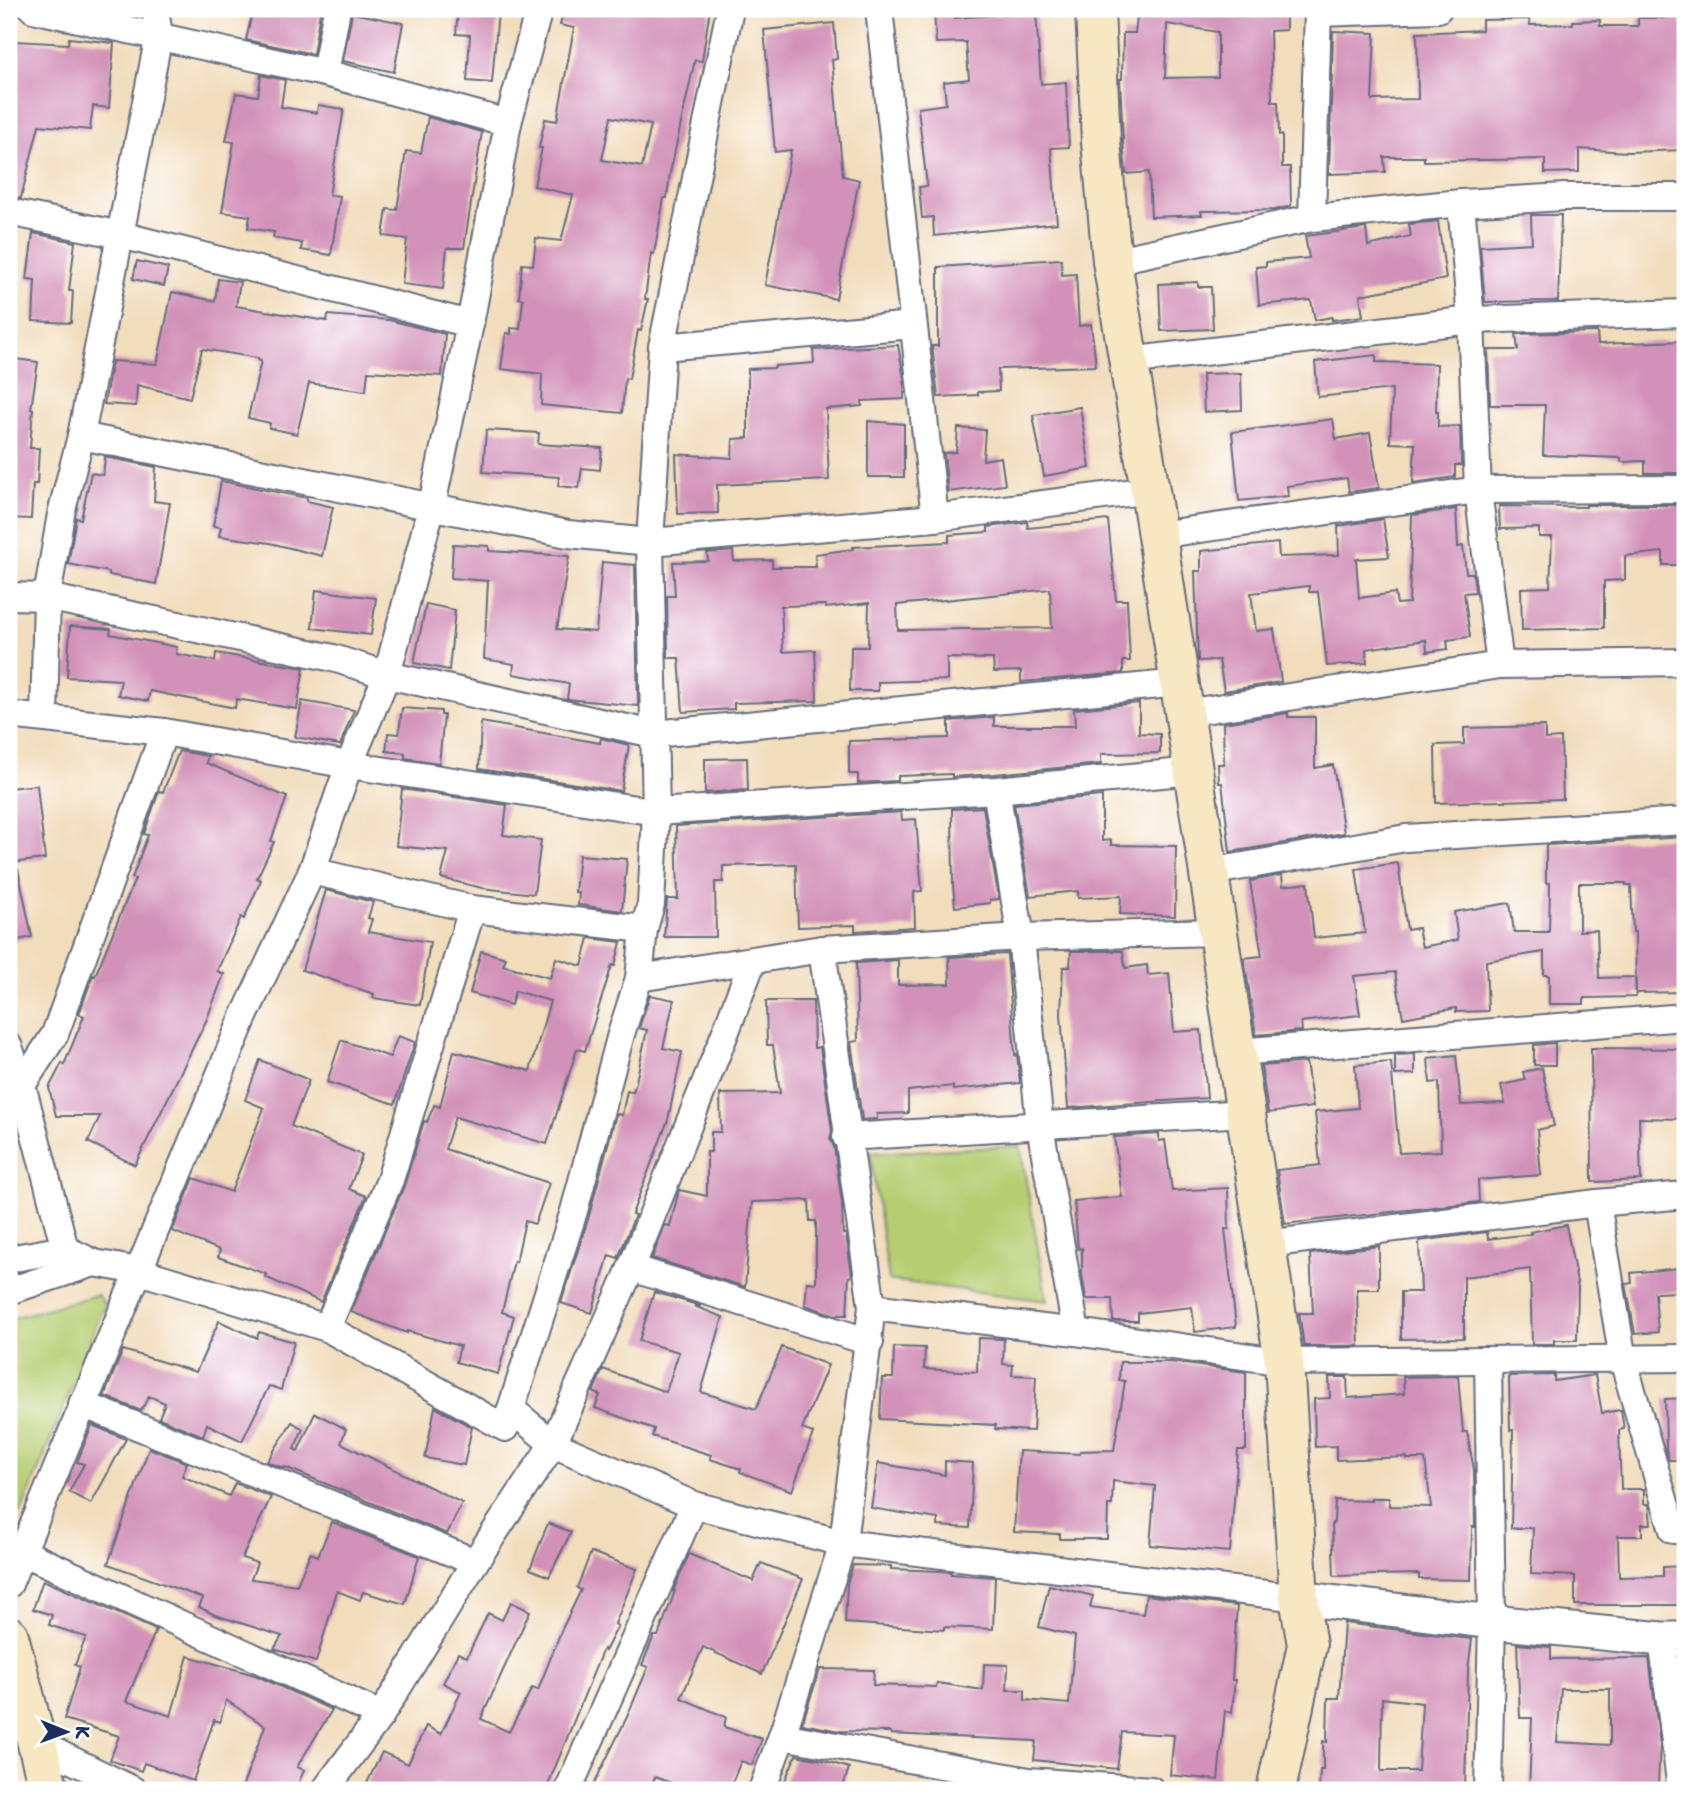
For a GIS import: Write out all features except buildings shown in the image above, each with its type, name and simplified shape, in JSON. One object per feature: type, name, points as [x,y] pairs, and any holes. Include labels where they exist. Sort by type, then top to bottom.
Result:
[{"type":"main road","points":[[1095,9],[1101,142],[1112,261],[1194,771],[1284,1362],[1300,1598],[1307,1645],[1276,1790]]},
{"type":"main road","points":[[1254,1790],[1283,1641],[1300,1598]]},
{"type":"main road","points":[[9,1636],[49,1790]]},
{"type":"street","points":[[33,9],[325,73],[508,123]]},
{"type":"street","points":[[44,718],[47,597],[61,514],[81,436],[159,35],[155,9]]},
{"type":"street","points":[[325,73],[337,9]]},
{"type":"street","points":[[9,1584],[242,1021],[312,871],[349,765],[387,675],[432,505],[508,123],[539,9]]},
{"type":"street","points":[[9,1259],[65,1250],[94,1263],[139,1271],[327,1328],[505,1428],[574,1210],[621,1034],[639,978],[644,929],[651,904],[656,812],[650,542],[662,347],[730,9]]},
{"type":"street","points":[[878,9],[935,518]]},
{"type":"street","points":[[1312,218],[1318,11],[1438,9]]},
{"type":"street","points":[[1112,261],[1312,218],[1461,203],[1565,197],[1685,197]]},
{"type":"street","points":[[1461,203],[1471,320],[1478,490],[1500,665]]},
{"type":"street","points":[[9,212],[121,235],[470,324]]},
{"type":"street","points":[[1128,361],[1471,320],[1685,313]]},
{"type":"street","points":[[662,347],[913,325]]},
{"type":"street","points":[[81,436],[568,534],[650,542],[935,518],[1150,490]]},
{"type":"street","points":[[1157,535],[1478,490],[1685,489]]},
{"type":"street","points":[[9,596],[47,597],[333,658],[387,675],[654,734],[1182,698],[1500,665],[1685,662]]},
{"type":"street","points":[[9,715],[164,732],[349,765],[656,812],[996,790],[1194,771]]},
{"type":"street","points":[[22,1085],[55,1034],[164,732]]},
{"type":"street","points":[[996,790],[1021,937],[1040,1126],[1076,1332]]},
{"type":"street","points":[[1209,872],[1406,838],[1685,821]]},
{"type":"street","points":[[312,871],[471,909],[644,929]]},
{"type":"street","points":[[327,1328],[390,1180],[471,909]]},
{"type":"street","points":[[639,978],[822,949],[1021,937],[1218,932]]},
{"type":"street","points":[[762,1790],[782,1736],[843,1543],[870,1342],[872,1307],[846,1137],[822,949]]},
{"type":"street","points":[[325,1790],[381,1715],[475,1562],[553,1444],[631,1268],[752,962]]},
{"type":"street","points":[[1237,1052],[1685,1017]]},
{"type":"street","points":[[9,1047],[22,1085],[65,1250]]},
{"type":"street","points":[[846,1137],[1246,1113]]},
{"type":"street","points":[[1266,1244],[1597,1203],[1685,1195]]},
{"type":"street","points":[[1597,1203],[1623,1360],[1673,1530],[1685,1530]]},
{"type":"street","points":[[9,1291],[94,1263]]},
{"type":"street","points":[[631,1268],[870,1342]]},
{"type":"street","points":[[872,1307],[1076,1332],[1284,1362],[1685,1358]]},
{"type":"street","points":[[1488,1362],[1492,1622],[1488,1790]]},
{"type":"street","points":[[82,1404],[475,1562]]},
{"type":"street","points":[[512,1409],[553,1444],[694,1505],[843,1543],[1492,1622],[1674,1639],[1681,1790]]},
{"type":"street","points":[[568,1790],[694,1505]]},
{"type":"street","points":[[22,1552],[381,1715]]},
{"type":"street","points":[[782,1736],[1027,1785],[1151,1790]]},
{"type":"street","points":[[39,1744],[133,1790]]},
{"type":"green space","points":[[1020,1146],[1047,1301],[889,1280],[870,1153]]},
{"type":"green space","points":[[97,1295],[105,1304],[21,1513],[16,1514],[9,1487],[9,1319]]}]
